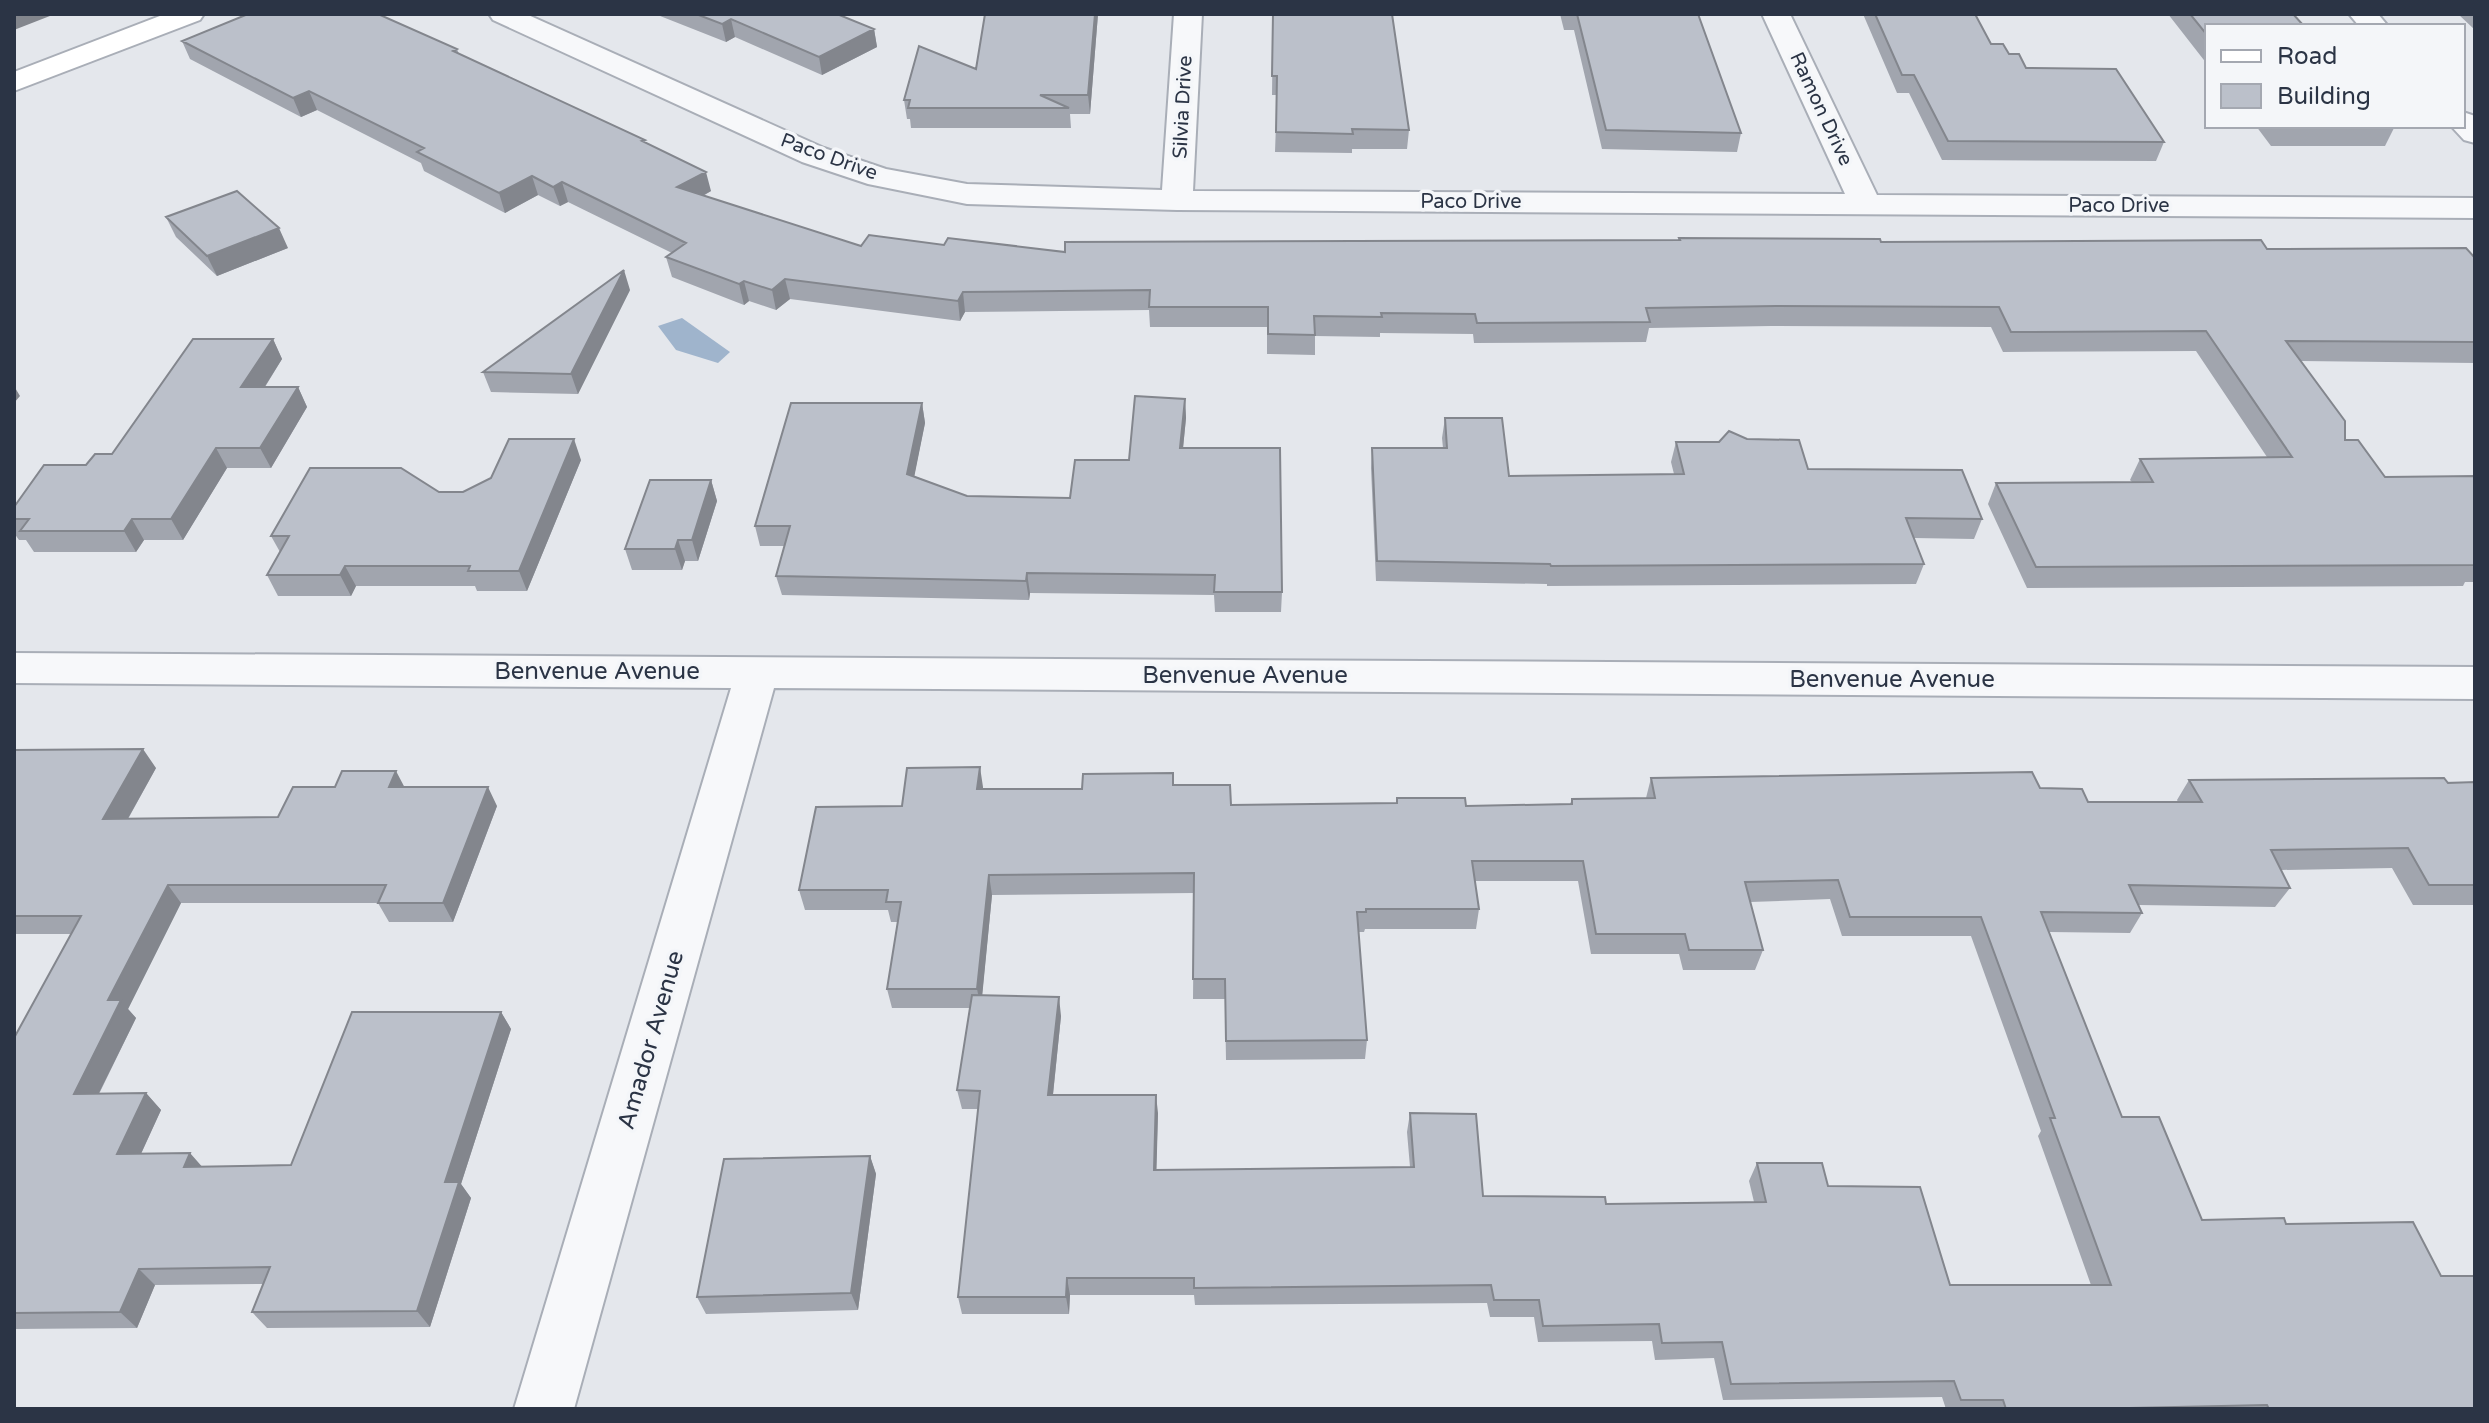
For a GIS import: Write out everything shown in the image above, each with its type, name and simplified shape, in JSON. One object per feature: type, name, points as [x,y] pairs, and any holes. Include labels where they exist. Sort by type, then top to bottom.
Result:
[{"type":"main road","points":[[14,82],[190,14]]},
{"type":"street","name":"Paco Drive","points":[[503,14],[813,155],[879,177],[967,194],[1177,200],[2475,208]]},
{"type":"street","name":"Silvia Drive","points":[[1177,200],[1188,14]]},
{"type":"street","name":"Ramon Drive","points":[[1776,14],[1865,204]]},
{"type":"street","name":"Benvenue Avenue","points":[[14,668],[2475,683]]},
{"type":"street","name":"Amador Avenue","points":[[544,1409],[757,672]]},
{"type":"water","points":[[682,318],[730,352],[718,363],[676,350],[658,326]]},
{"type":"building","points":[[248,14],[378,14],[457,49],[453,51],[645,140],[642,141],[706,172],[677,187],[861,246],[869,235],[944,245],[948,238],[1065,252],[1065,242],[1679,238],[1880,239],[1881,242],[2261,240],[2267,249],[2466,248],[2475,258],[2475,342],[2286,341],[2345,421],[2345,440],[2358,440],[2385,477],[2475,476],[2475,565],[2036,567],[1996,483],[2153,482],[2140,459],[2292,457],[2206,331],[2011,332],[1999,307],[1776,306],[1646,308],[1650,322],[1477,323],[1475,314],[1314,316],[1315,335],[1268,334],[1268,307],[1149,307],[1150,290],[963,292],[958,301],[785,279],[772,290],[744,281],[739,284],[666,257],[686,243],[562,182],[553,187],[532,176],[499,193],[417,152],[424,148],[309,91],[293,98],[182,41]]},
{"type":"building","points":[[696,14],[837,14],[874,29],[819,57],[731,19],[722,24]]},
{"type":"building","points":[[985,14],[1095,14],[1088,95],[1040,95],[1069,108],[908,108],[910,100],[904,100],[919,46],[976,69]]},
{"type":"building","points":[[1273,14],[1392,14],[1409,130],[1352,129],[1353,134],[1276,132],[1277,76],[1272,76]]},
{"type":"building","points":[[1577,14],[1698,14],[1741,133],[1606,130]]},
{"type":"building","points":[[1875,14],[1975,14],[1991,44],[2003,44],[2009,54],[2019,54],[2026,68],[2116,69],[2164,142],[1948,141],[1914,75],[1902,75]]},
{"type":"building","points":[[2190,14],[2293,14],[2302,24],[2205,24],[2205,33]]},
{"type":"building","points":[[237,191],[279,228],[207,256],[166,217]]},
{"type":"building","points":[[624,270],[571,374],[483,372]]},
{"type":"building","points":[[193,339],[273,339],[241,387],[298,387],[260,448],[216,448],[171,519],[132,519],[124,531],[20,531],[29,519],[14,519],[14,507],[44,465],[86,465],[95,454],[112,454]]},
{"type":"building","points":[[1135,396],[1185,399],[1180,448],[1280,448],[1282,592],[1214,592],[1215,575],[1027,573],[1026,581],[776,576],[790,526],[755,526],[791,403],[922,403],[907,474],[967,496],[1070,498],[1075,460],[1129,460]]},
{"type":"building","points":[[1445,418],[1502,418],[1509,476],[1684,474],[1676,442],[1719,442],[1729,431],[1747,439],[1799,440],[1808,469],[1962,470],[1982,519],[1906,518],[1924,564],[1551,566],[1377,561],[1372,448],[1447,448]]},
{"type":"building","points":[[509,439],[574,439],[519,571],[468,571],[470,566],[345,566],[340,575],[267,575],[289,536],[271,536],[310,468],[401,468],[439,492],[463,492],[491,478]]},
{"type":"building","points":[[650,480],[711,480],[692,540],[678,540],[675,549],[625,549]]},
{"type":"building","points":[[143,749],[103,819],[278,817],[293,787],[335,787],[342,771],[396,771],[389,787],[488,787],[443,903],[378,903],[386,885],[168,885],[108,1000],[121,1000],[74,1094],[146,1093],[117,1154],[190,1153],[184,1167],[291,1165],[352,1012],[501,1012],[445,1182],[459,1182],[417,1311],[252,1312],[270,1267],[139,1269],[120,1312],[14,1313],[14,1038],[81,916],[14,916],[14,750]]},
{"type":"building","points":[[980,767],[977,789],[1082,789],[1083,774],[1173,773],[1173,785],[1230,785],[1231,805],[1397,803],[1397,798],[1465,798],[1466,806],[1572,804],[1572,799],[1655,798],[1651,778],[2032,772],[2040,788],[2082,789],[2088,802],[2202,802],[2189,780],[2444,778],[2448,783],[2475,782],[2475,885],[2429,885],[2408,848],[2271,850],[2290,888],[2129,885],[2142,913],[2041,912],[2122,1117],[2159,1117],[2202,1220],[2284,1218],[2286,1224],[2413,1222],[2441,1276],[2475,1276],[2475,1409],[2269,1409],[2267,1405],[2006,1409],[2003,1400],[1961,1400],[1954,1381],[1731,1384],[1722,1342],[1662,1343],[1659,1324],[1543,1326],[1539,1300],[1494,1300],[1491,1285],[1194,1288],[1194,1278],[1067,1278],[1066,1297],[958,1297],[980,1091],[957,1090],[972,995],[1059,997],[1048,1095],[1156,1095],[1154,1170],[1414,1167],[1410,1113],[1476,1114],[1483,1196],[1605,1197],[1606,1204],[1766,1202],[1757,1163],[1822,1163],[1828,1186],[1920,1187],[1950,1285],[2111,1285],[2050,1118],[2055,1118],[1981,917],[1850,917],[1838,880],[1745,882],[1763,950],[1689,950],[1685,934],[1596,934],[1583,861],[1472,861],[1479,909],[1366,909],[1366,912],[1357,912],[1367,1040],[1226,1041],[1225,979],[1193,979],[1194,873],[989,875],[977,989],[887,989],[901,902],[886,902],[888,890],[799,890],[816,807],[902,806],[907,768]]},
{"type":"building","points":[[870,1156],[851,1293],[697,1297],[724,1159]]}]
